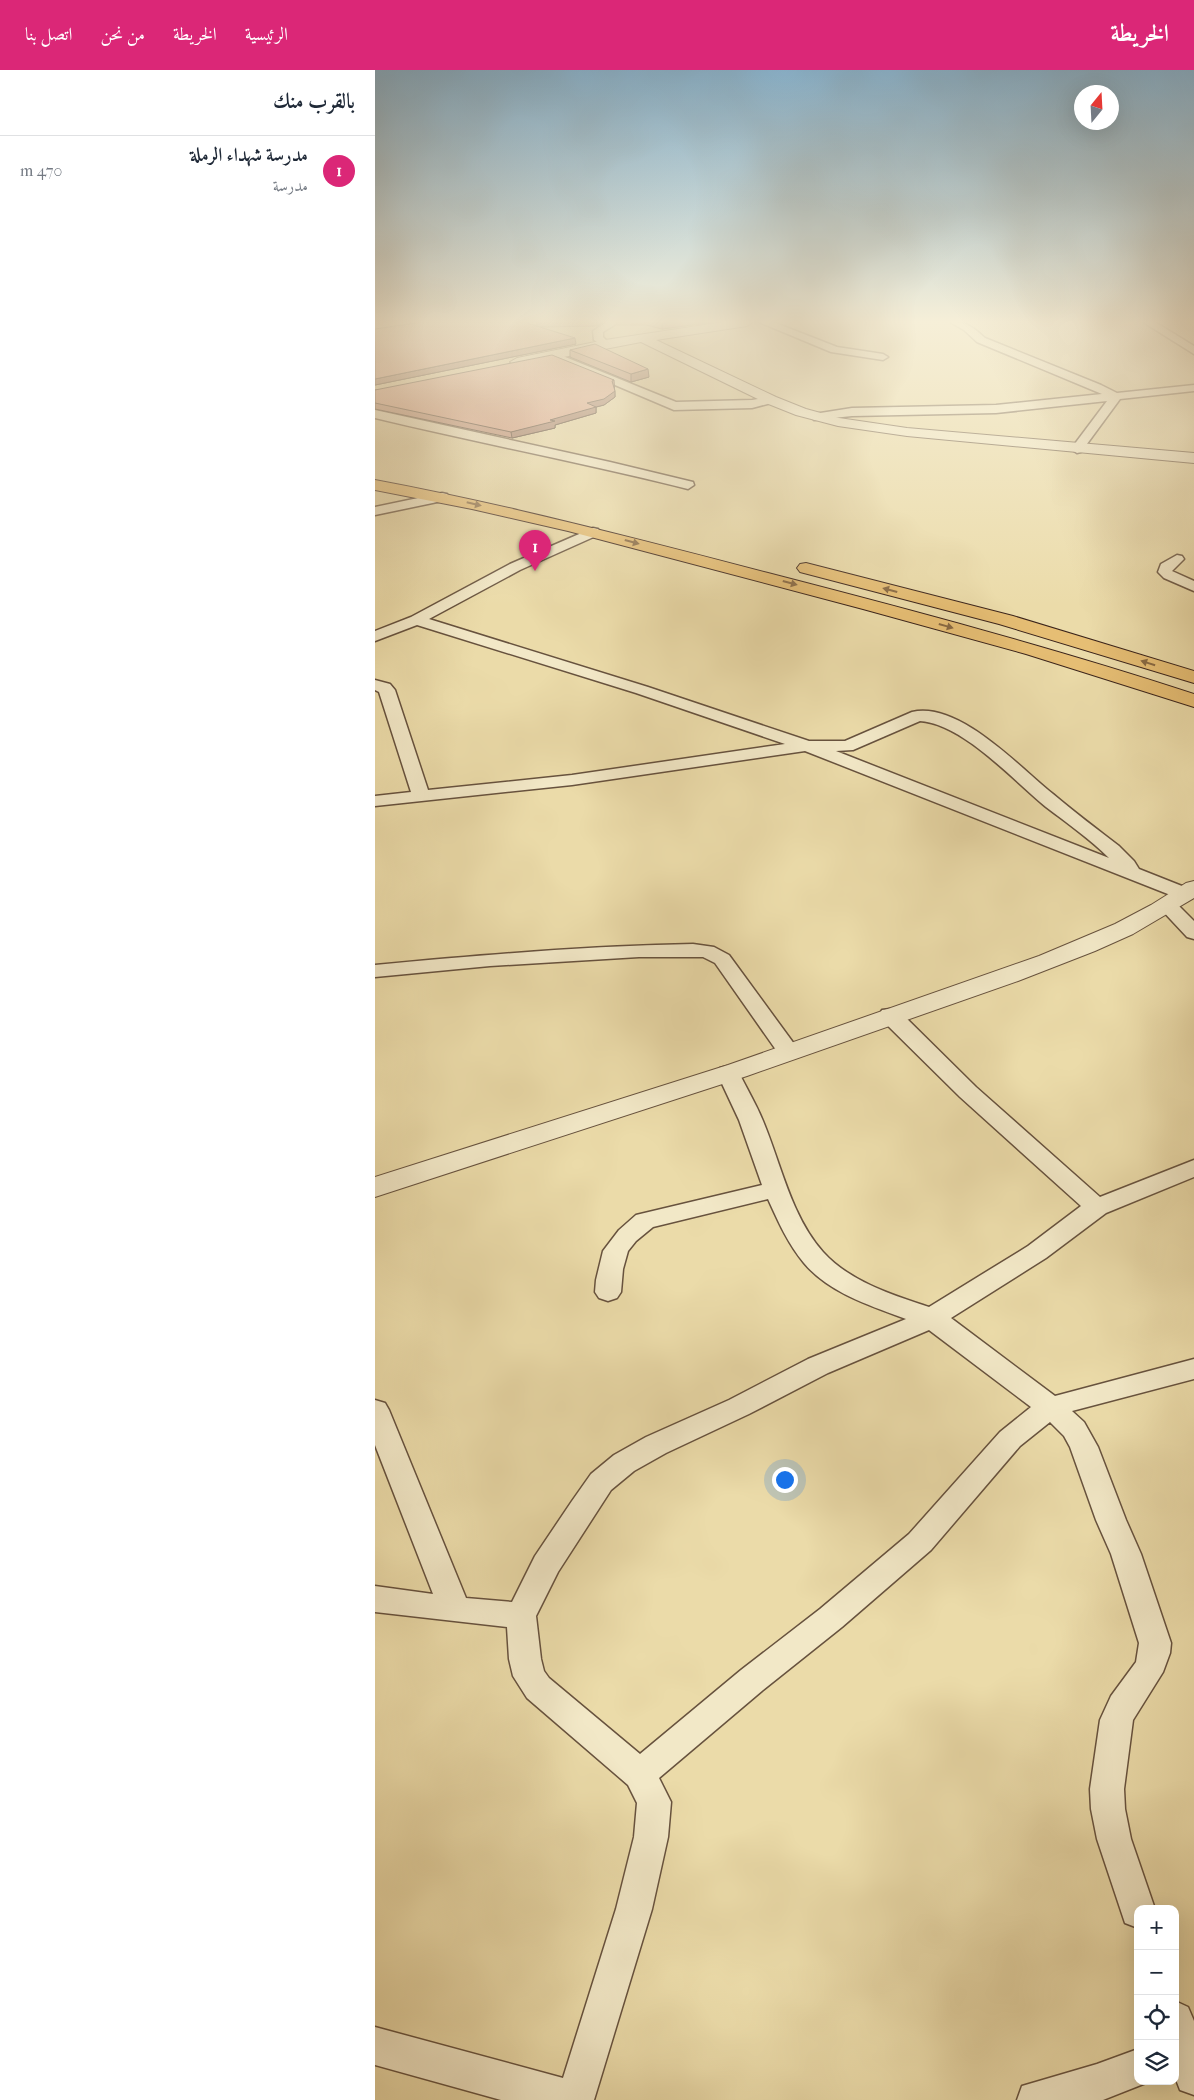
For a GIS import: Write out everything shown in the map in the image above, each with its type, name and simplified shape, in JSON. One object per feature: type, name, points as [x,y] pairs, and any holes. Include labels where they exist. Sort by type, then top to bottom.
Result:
[{"type":"main road","points":[[375,470],[593,532],[835,595],[1087,666],[1194,701]]},
{"type":"main road","points":[[375,485],[447,490]]},
{"type":"main road","points":[[788,563],[1006,620],[1194,677]]},
{"type":"street","points":[[387,417],[541,451],[602,462],[688,485]]},
{"type":"street","points":[[818,417],[907,432],[1077,449],[1194,458]]},
{"type":"street","points":[[1077,449],[1101,417]]},
{"type":"street","points":[[375,511],[447,490]]},
{"type":"street","points":[[375,636],[416,620],[515,568],[593,532]]},
{"type":"street","points":[[1177,559],[1166,567],[1165,572],[1194,587]]},
{"type":"street","points":[[416,620],[642,690],[807,746],[1131,873],[1182,896],[1194,933]]},
{"type":"street","points":[[375,685],[385,687],[387,690],[421,796]]},
{"type":"street","points":[[375,801],[572,780],[807,746],[852,745],[919,716],[930,716],[943,720],[975,740],[1112,850],[1127,865],[1131,873]]},
{"type":"street","points":[[375,1187],[728,1073],[890,1015],[1042,964],[1108,935],[1182,896]]},
{"type":"street","points":[[375,970],[490,960],[639,951],[707,951],[722,959],[789,1052]]},
{"type":"street","points":[[890,1015],[968,1092],[1097,1207]]},
{"type":"street","points":[[728,1073],[751,1120],[776,1188],[795,1231],[814,1258],[835,1276],[872,1296],[932,1318],[1051,1408],[1074,1429],[1084,1447],[1111,1520],[1126,1554],[1155,1643],[1156,1653],[1147,1674],[1127,1699],[1114,1728],[1107,1794],[1116,1849],[1136,1905]]},
{"type":"street","points":[[575,2100],[634,1909],[651,1838],[654,1802],[640,1774],[538,1688],[529,1676],[525,1659],[521,1616],[546,1565],[582,1509],[601,1482],[624,1463],[656,1445],[739,1407],[818,1366],[932,1318],[1037,1252],[1097,1207],[1194,1168]]},
{"type":"street","points":[[608,1292],[608,1272],[617,1248],[630,1232],[645,1221],[776,1188]]},
{"type":"street","points":[[640,1774],[752,1680],[831,1618],[920,1542],[1010,1438],[1051,1408],[1083,1397],[1194,1369]]},
{"type":"street","points":[[375,1410],[455,1610]]},
{"type":"street","points":[[375,1599],[455,1610],[521,1616]]},
{"type":"street","points":[[375,2046],[571,2100]]},
{"type":"street","points":[[1036,2100],[1097,2083],[1134,2069]]},
{"type":"building","points":[[439,417],[562,417],[550,420],[555,421],[511,432]]},
{"type":"place","name":"مدرسة شهداء الرملة","points":[[535,571]]}]
